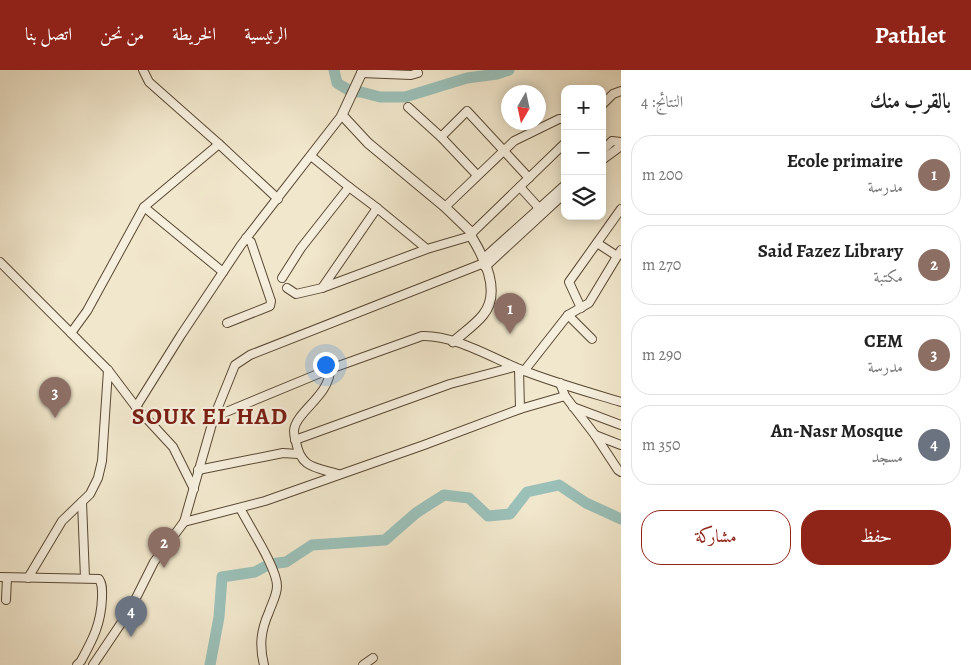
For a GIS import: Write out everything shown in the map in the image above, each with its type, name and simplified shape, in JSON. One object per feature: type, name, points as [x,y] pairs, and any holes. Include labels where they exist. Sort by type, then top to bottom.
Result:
[{"type":"street","points":[[144,70],[149,82],[278,199]]},
{"type":"street","points":[[136,407],[246,238],[342,115],[362,72],[411,75],[418,73]]},
{"type":"street","points":[[606,101],[613,94],[621,91]]},
{"type":"street","points":[[408,107],[441,137],[477,175]]},
{"type":"street","points":[[441,137],[467,110],[529,178]]},
{"type":"street","points":[[342,115],[368,143],[445,207],[472,234],[491,285],[491,301],[483,315],[454,342]]},
{"type":"street","points":[[445,207],[514,141],[561,119]]},
{"type":"street","points":[[606,146],[612,141],[621,144]]},
{"type":"street","points":[[71,333],[88,311],[144,207],[219,144]]},
{"type":"street","points":[[606,157],[621,144]]},
{"type":"street","points":[[287,288],[296,294],[322,288],[472,234],[561,147]]},
{"type":"street","points":[[311,156],[427,249]]},
{"type":"street","points":[[282,278],[301,248],[349,187]]},
{"type":"street","points":[[520,187],[539,208]]},
{"type":"street","points":[[484,263],[561,189]]},
{"type":"street","points":[[93,665],[130,610],[154,562],[184,522],[214,417],[236,365],[250,355],[484,263],[561,197]]},
{"type":"street","points":[[144,207],[223,272]]},
{"type":"street","points":[[322,288],[377,208]]},
{"type":"street","points":[[581,308],[569,282],[621,209]]},
{"type":"street","points":[[226,323],[270,306],[271,301],[251,242],[246,238]]},
{"type":"street","points":[[295,440],[450,384],[519,369],[568,315],[589,303],[619,253],[597,243]]},
{"type":"street","points":[[0,262],[108,370],[136,407],[173,447],[194,489]]},
{"type":"street","points":[[568,315],[592,339]]},
{"type":"street","points":[[214,417],[330,370],[422,336],[434,336],[454,342],[519,369],[621,402]]},
{"type":"street","points":[[519,369],[520,410]]},
{"type":"street","points":[[28,578],[62,521],[90,494],[98,478],[102,461],[108,370]]},
{"type":"street","points":[[330,370],[330,378],[317,399],[300,418],[294,430],[298,454],[307,464],[338,474]]},
{"type":"street","points":[[560,383],[565,396],[621,472]]},
{"type":"street","points":[[184,522],[240,508],[565,396]]},
{"type":"street","points":[[573,407],[621,425]]},
{"type":"street","points":[[595,435],[621,445]]},
{"type":"street","points":[[198,470],[283,453],[298,454]]},
{"type":"street","points":[[82,502],[85,578]]},
{"type":"street","points":[[240,508],[271,566],[277,583],[276,594],[260,640],[264,665]]},
{"type":"street","points":[[6,600],[3,578],[95,578],[101,582],[102,614],[96,633],[77,665]]},
{"type":"street","points":[[363,665],[373,658]]},
{"type":"waterway","points":[[334,70],[337,83],[352,92],[361,92],[380,97],[405,97],[467,78],[497,74],[509,70]]},
{"type":"waterway","points":[[210,665],[219,617],[222,577],[255,572],[270,564],[286,562],[312,545],[385,540],[416,513],[444,495],[469,498],[488,516],[510,514],[527,492],[559,485],[586,503],[621,519]]},
{"type":"place","name":"Ecole primaire","points":[[510,334]]},
{"type":"place","name":"CEM","points":[[55,418]]},
{"type":"place","name":"Said Fazez Library","points":[[164,568]]},
{"type":"place","name":"An-Nasr Mosque","points":[[131,637]]},
{"type":"district","name":"SOUK EL HAD","points":[[210,416]]}]
